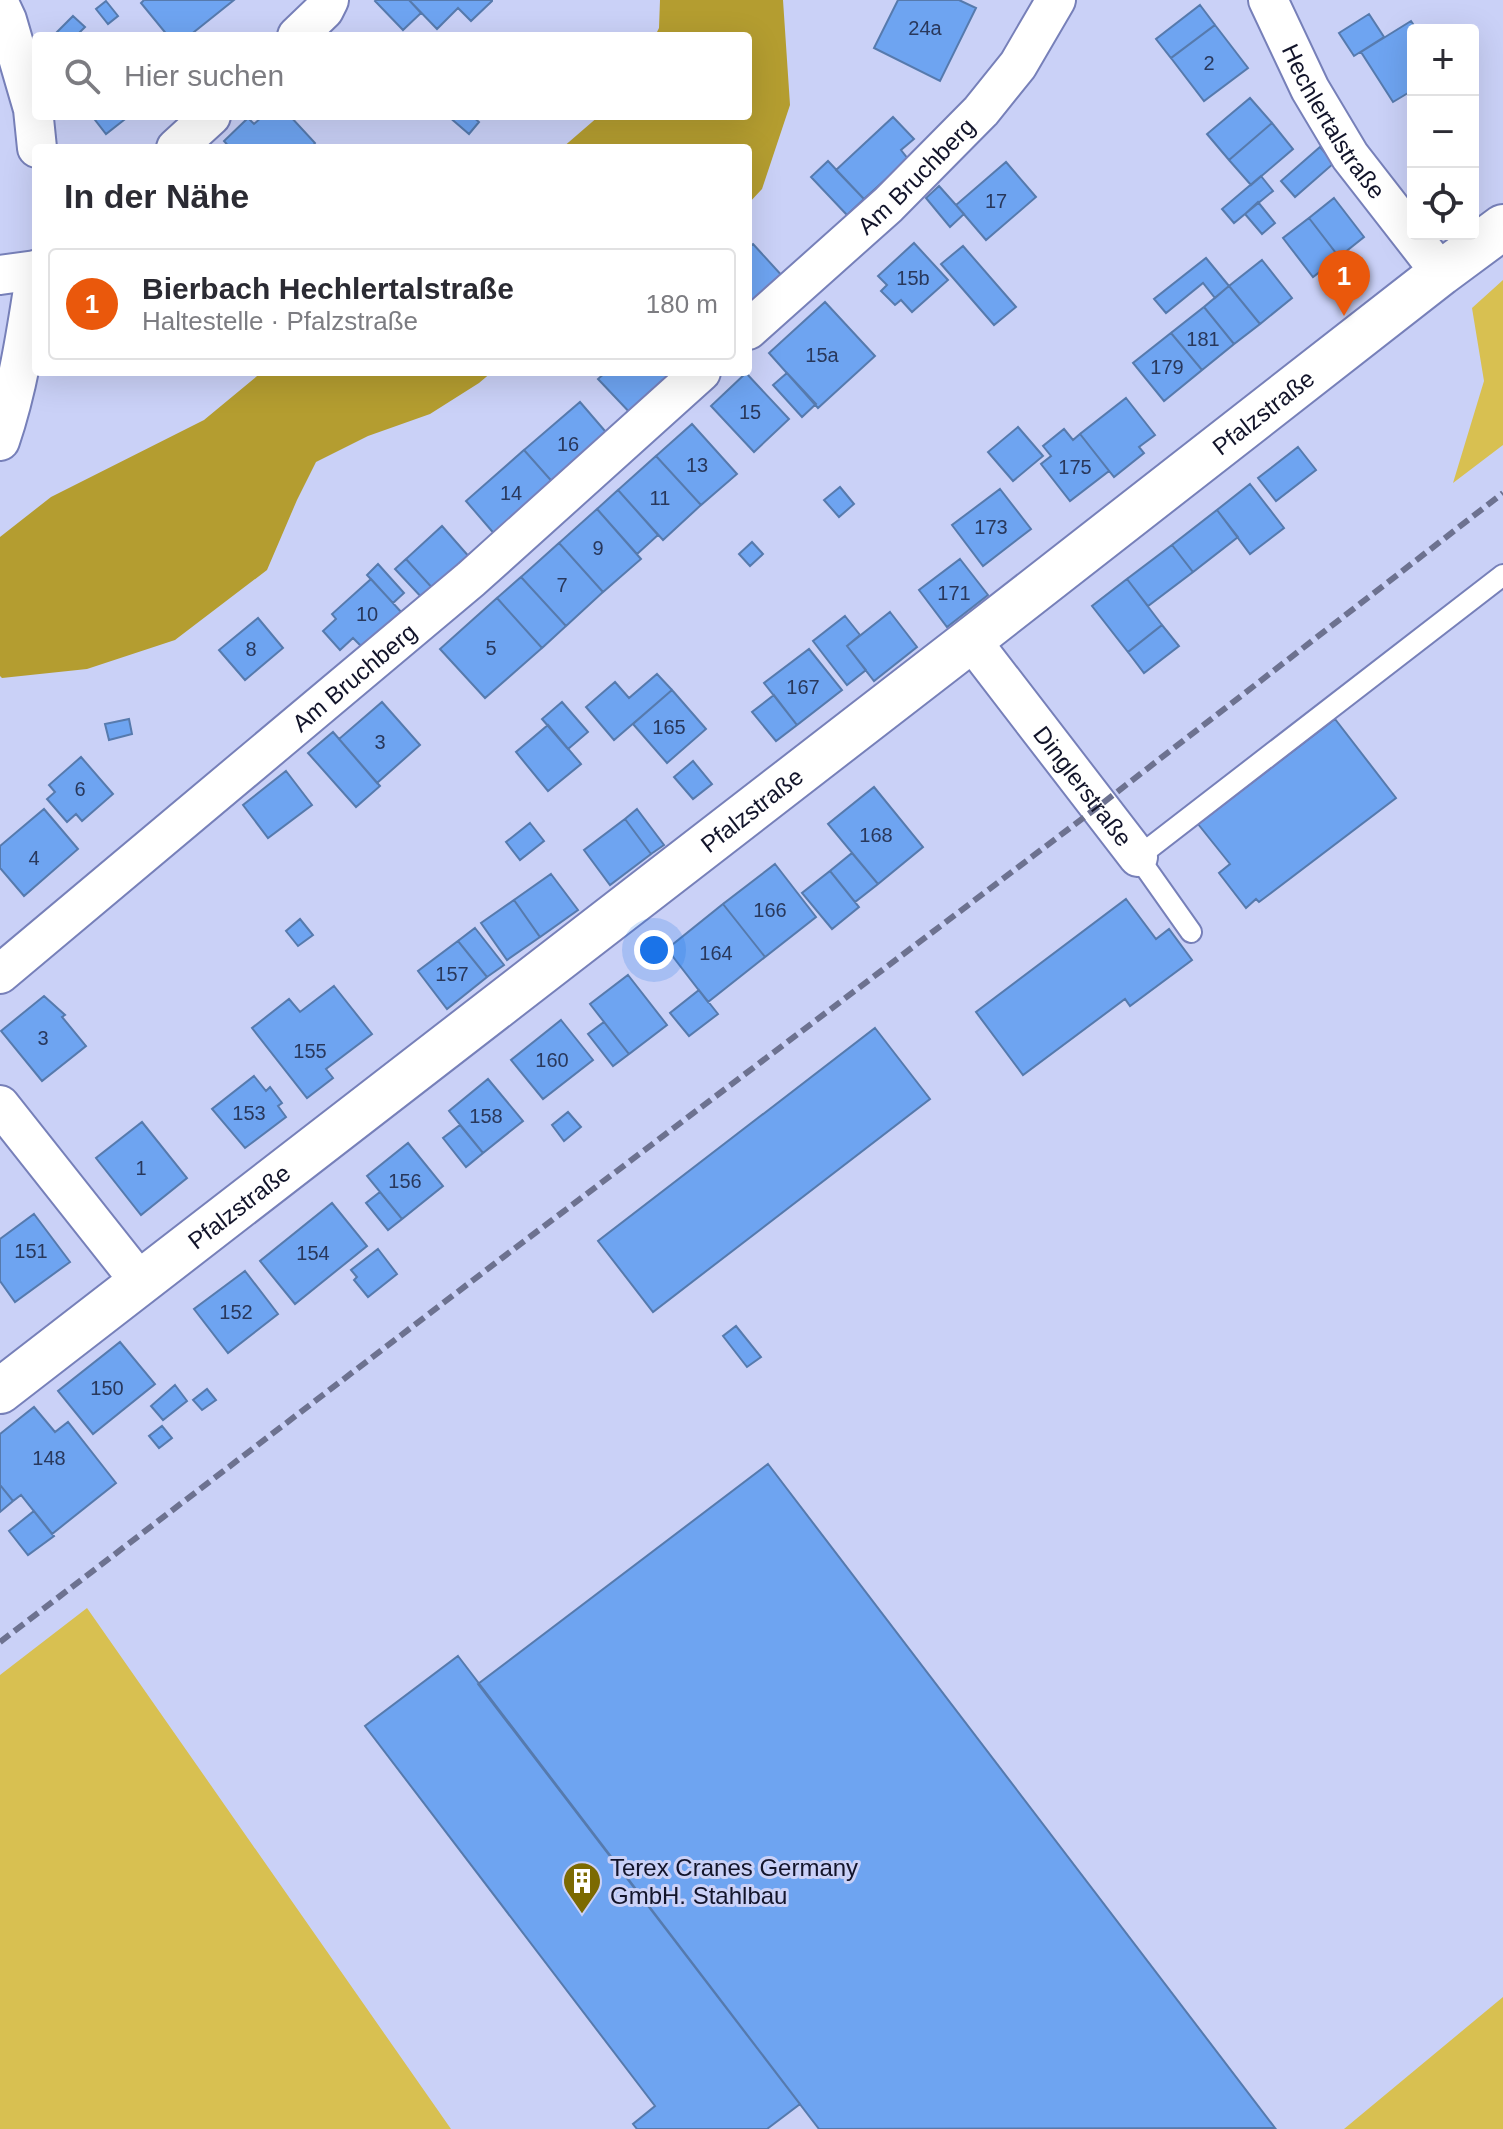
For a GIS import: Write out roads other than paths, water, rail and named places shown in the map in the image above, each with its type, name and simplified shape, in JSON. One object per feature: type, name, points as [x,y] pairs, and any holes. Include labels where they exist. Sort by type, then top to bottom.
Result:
[{"type":"main road","name":"Pfalzstraße","points":[[0,1391],[1503,227]]},
{"type":"street","points":[[301,32],[324,10],[329,0]]},
{"type":"street","name":"Am Bruchberg","points":[[752,326],[888,205],[981,111],[1018,65],[1056,0]]},
{"type":"street","name":"Hechlertalstraße","points":[[1268,0],[1310,89],[1350,156],[1441,273]]},
{"type":"street","points":[[0,5],[32,106]]},
{"type":"street","points":[[34,120],[37,144]]},
{"type":"street","points":[[180,144],[207,120]]},
{"type":"street","points":[[0,275],[32,271]]},
{"type":"street","points":[[0,441],[22,355],[32,294]]},
{"type":"street","name":"Am Bruchberg","points":[[0,974],[471,579],[697,376]]},
{"type":"street","name":"Dinglerstraße","points":[[971,640],[1138,857]]},
{"type":"street","points":[[0,1105],[141,1283]]},
{"type":"lane","points":[[1138,857],[1503,575]]},
{"type":"lane","name":"Dinglerstraße","points":[[1138,857],[1191,932]]},
{"type":"railway","points":[[0,1642],[1099,806],[1503,493]]},
{"type":"place","name":"Bierbach Hechlertalstraße","points":[[1344,316]]},
{"type":"place","name":"Terex Cranes Germany GmbH. Stahlbau","points":[[582,1915]]}]
